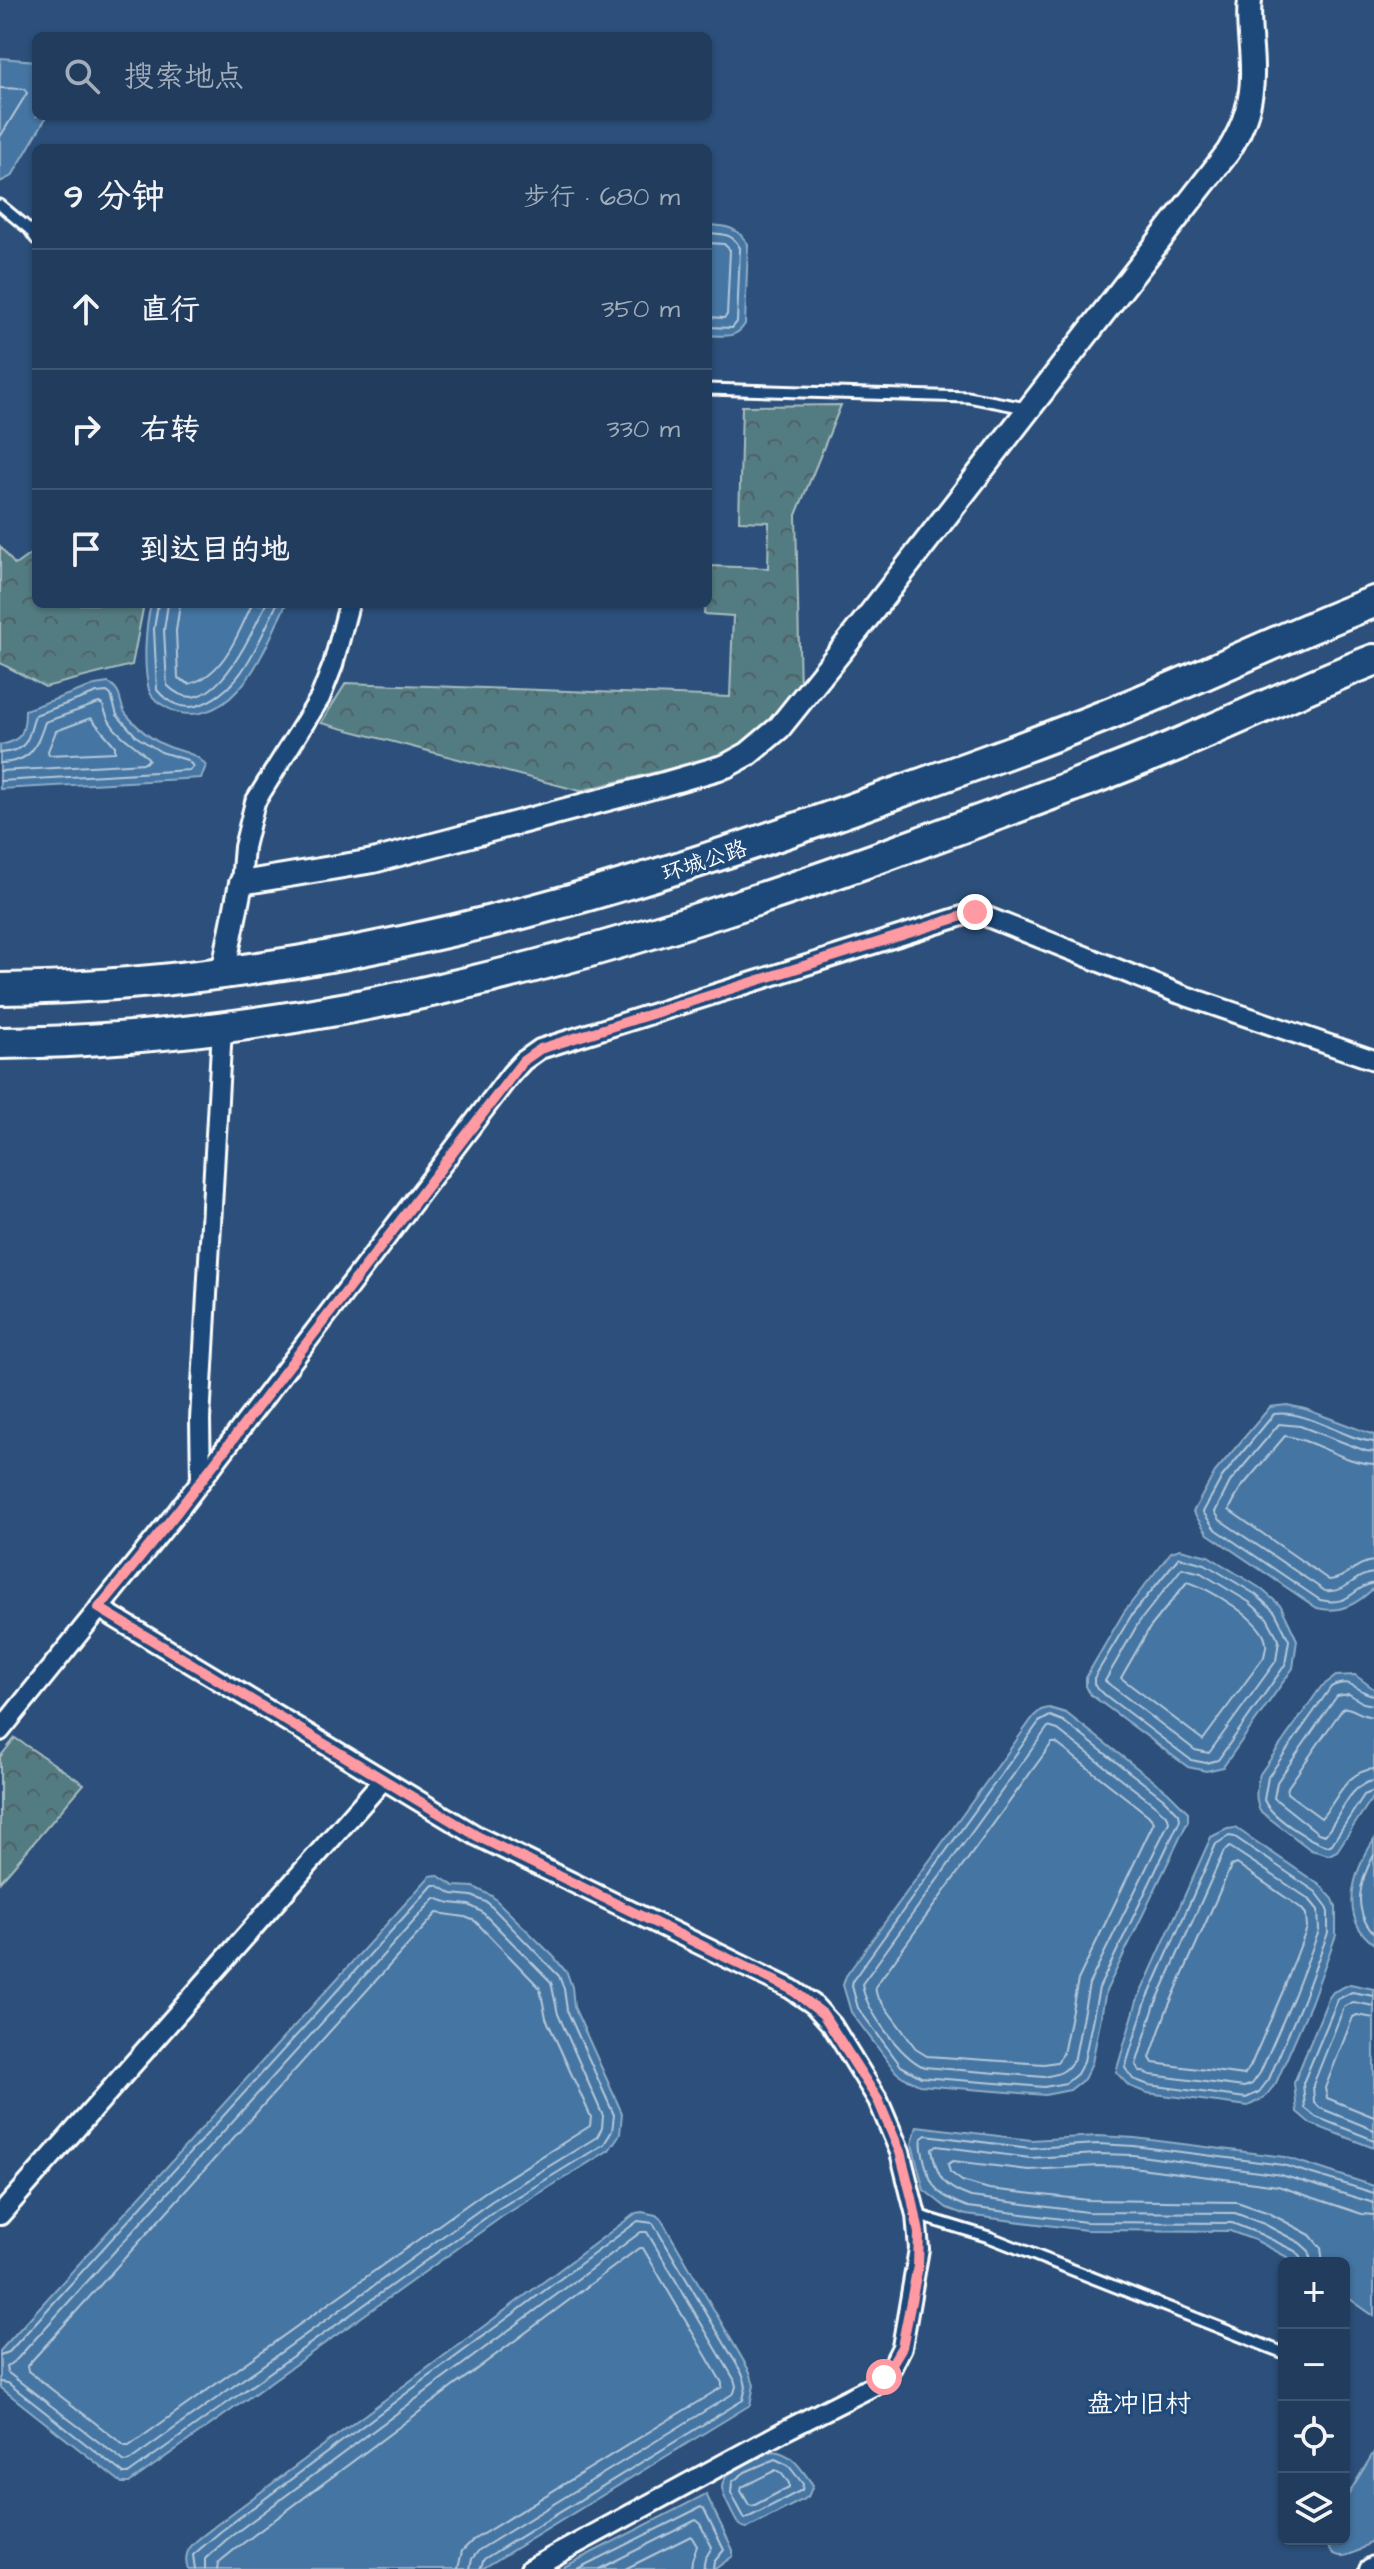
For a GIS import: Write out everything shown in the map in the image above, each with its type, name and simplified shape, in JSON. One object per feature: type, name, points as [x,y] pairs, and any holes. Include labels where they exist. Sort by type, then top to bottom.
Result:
[{"type":"highway","name":"环城公路","points":[[0,989],[148,981],[302,962],[428,938],[525,913],[705,860],[1058,735],[1374,602]]},
{"type":"highway","points":[[0,1043],[153,1035],[311,1016],[425,994],[540,965],[722,912],[845,870],[1077,785],[1374,660]]},
{"type":"street","points":[[241,883],[373,861],[664,784],[726,766],[748,754],[779,728],[1214,172],[1242,129],[1251,95],[1250,0]]},
{"type":"street","points":[[223,973],[241,883],[244,847],[255,802],[320,698],[333,665],[348,608]]},
{"type":"street","points":[[0,1731],[201,1480],[502,1086],[523,1061],[540,1049],[975,912],[1180,994],[1374,1060]]},
{"type":"street","points":[[201,1480],[200,1420],[222,1028]]},
{"type":"street","points":[[99,1608],[477,1836],[791,1989],[813,2004],[832,2025],[878,2100],[900,2152],[919,2233],[918,2266],[902,2347],[892,2367],[875,2385],[530,2569]]},
{"type":"street","points":[[0,2215],[383,1780]]},
{"type":"street","points":[[1369,2569],[1374,2566]]},
{"type":"lane","points":[[0,205],[32,233]]},
{"type":"lane","points":[[712,389],[968,397],[1030,408]]},
{"type":"lane","points":[[916,2215],[989,2237],[1278,2351]]},
{"type":"green space","points":[[841,405],[796,515],[800,689],[760,733],[725,755],[580,791],[321,723],[346,683],[730,697],[733,616],[704,614],[705,608],[712,608],[712,566],[768,568],[769,522],[739,521],[742,406]]},
{"type":"green space","points":[[0,546],[15,565],[32,553],[32,608],[143,608],[132,665],[45,687],[0,663]]},
{"type":"green space","points":[[15,1738],[84,1784],[0,1882],[0,1757]]},
{"type":"water","points":[[0,58],[32,61],[32,120],[45,120],[12,176],[0,182]]},
{"type":"water","points":[[712,225],[731,228],[748,244],[745,324],[729,336],[712,335]]},
{"type":"water","points":[[150,608],[284,608],[245,682],[222,704],[194,714],[175,711],[158,702],[150,693],[146,670]]},
{"type":"water","points":[[108,683],[116,689],[126,714],[145,733],[202,761],[206,766],[201,778],[0,789],[0,745],[14,741],[21,734],[25,710]]},
{"type":"water","points":[[1287,1405],[1374,1435],[1374,1588],[1355,1603],[1341,1609],[1317,1608],[1208,1534],[1193,1512],[1215,1472],[1270,1407]]},
{"type":"water","points":[[1180,1549],[1208,1556],[1260,1588],[1281,1606],[1297,1640],[1293,1668],[1223,1767],[1206,1771],[1188,1767],[1090,1694],[1086,1686],[1086,1677],[1124,1612],[1171,1552]]},
{"type":"water","points":[[1355,1675],[1374,1689],[1374,1795],[1337,1851],[1329,1855],[1311,1850],[1260,1811],[1257,1788],[1260,1774],[1321,1687],[1336,1676]]},
{"type":"water","points":[[1049,1708],[1066,1713],[1168,1792],[1188,1812],[1188,1821],[1106,1991],[1092,2063],[1084,2079],[1070,2090],[1045,2095],[919,2085],[896,2072],[851,2012],[843,1985],[846,1976],[1034,1716]]},
{"type":"water","points":[[1236,1828],[1321,1886],[1336,1907],[1336,1935],[1276,2083],[1264,2098],[1248,2106],[1147,2093],[1129,2086],[1116,2072],[1137,2001],[1211,1837]]},
{"type":"water","points":[[1374,1840],[1374,1944],[1356,1921],[1353,1894],[1360,1866]]},
{"type":"water","points":[[437,1875],[454,1886],[474,1887],[492,1896],[567,1973],[574,2007],[622,2113],[620,2134],[609,2150],[503,2216],[129,2483],[122,2483],[0,2387],[0,2351],[430,1876]]},
{"type":"water","points":[[1350,1984],[1374,1989],[1374,2148],[1311,2124],[1297,2112],[1294,2083],[1328,1999],[1333,1992]]},
{"type":"water","points":[[917,2126],[1031,2140],[1098,2136],[1135,2138],[1285,2157],[1374,2186],[1374,2316],[1350,2299],[1350,2257],[1287,2257],[1230,2231],[1086,2230],[966,2215],[947,2208],[924,2190],[912,2144]]},
{"type":"water","points":[[636,2213],[661,2219],[750,2372],[754,2385],[750,2405],[482,2569],[188,2569],[189,2549],[203,2535]]},
{"type":"water","points":[[773,2451],[791,2458],[813,2485],[808,2497],[748,2528],[741,2526],[725,2499],[724,2480],[742,2464]]},
{"type":"water","points":[[1374,2452],[1374,2538],[1354,2553],[1340,2556],[1334,2554],[1328,2545],[1350,2545],[1350,2491]]},
{"type":"water","points":[[706,2494],[733,2550],[733,2556],[715,2569],[560,2569]]},
{"type":"district","name":"盘冲旧村","points":[[1139,2403]]},
{"type":"route","points":[[884,2377],[902,2347],[918,2266],[916,2215],[900,2152],[878,2100],[832,2025],[813,2004],[791,1989],[477,1836],[99,1608],[177,1512],[511,1074],[532,1053],[975,912]]}]
